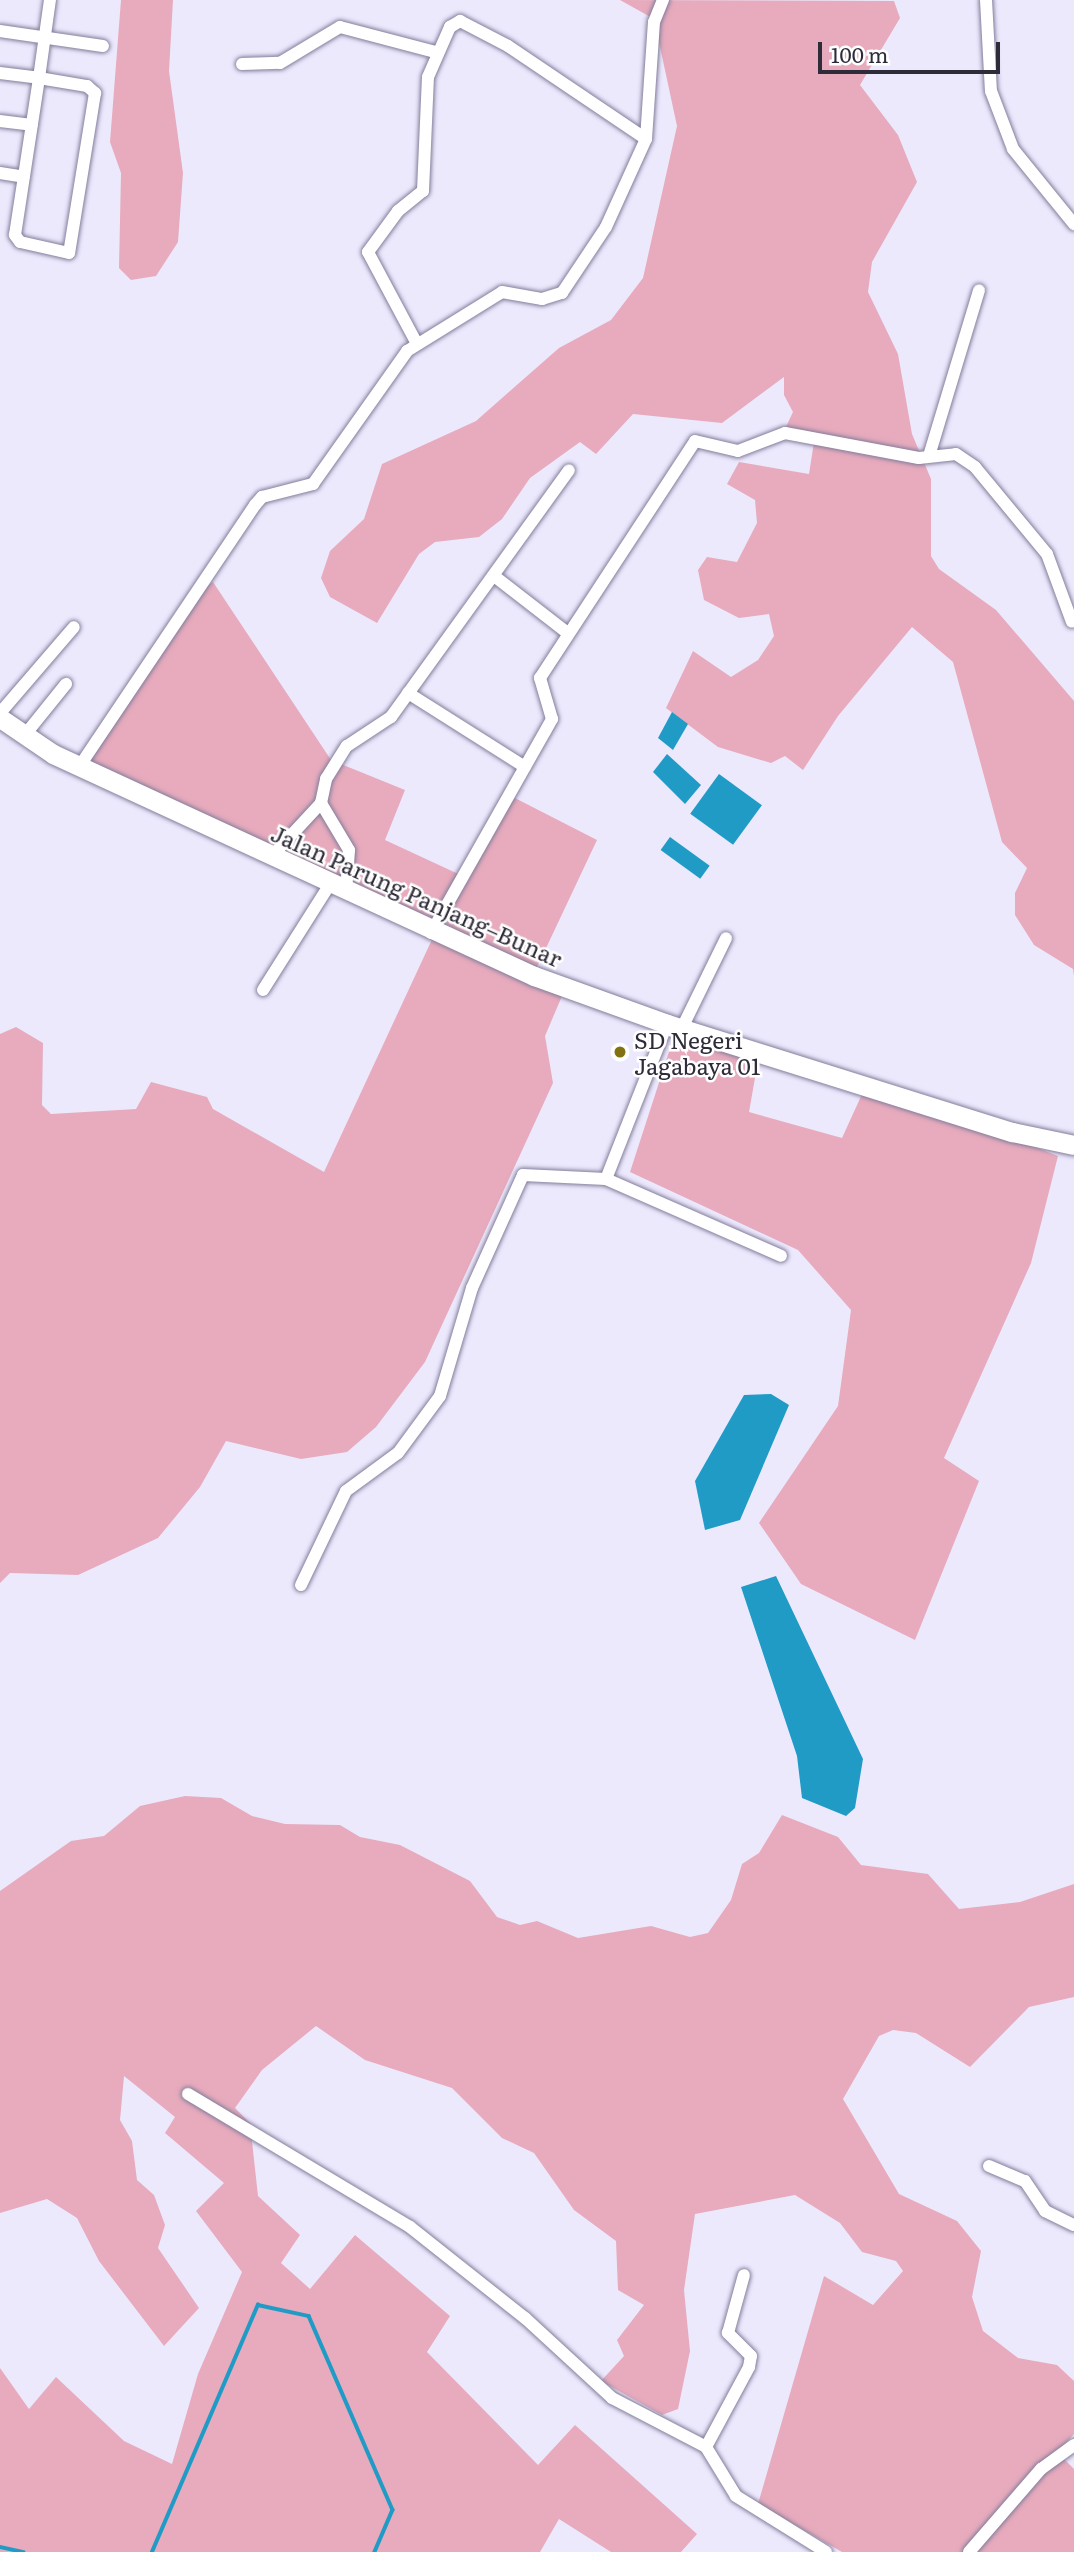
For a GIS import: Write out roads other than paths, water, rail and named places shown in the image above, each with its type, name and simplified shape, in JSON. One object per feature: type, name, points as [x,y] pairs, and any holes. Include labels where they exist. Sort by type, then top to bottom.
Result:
[{"type":"main road","name":"Jalan Parung Panjang–Bunar","points":[[0,716],[24,736],[79,767],[431,933],[674,1026],[1012,1132],[1074,1145]]},
{"type":"street","points":[[0,73],[39,78],[87,86],[95,93],[69,253],[16,239],[24,177],[39,78],[50,0]]},
{"type":"street","points":[[79,767],[255,505],[262,497],[313,484],[416,342],[502,292],[542,299],[562,293],[606,227],[646,139],[654,22],[663,0]]},
{"type":"street","points":[[985,0],[991,91],[1013,149],[1074,224]]},
{"type":"street","points":[[416,342],[368,252],[398,211],[423,191],[424,121],[435,52],[460,21],[554,75],[646,139]]},
{"type":"street","points":[[242,64],[280,63],[340,27],[435,52]]},
{"type":"street","points":[[0,31],[103,46]]},
{"type":"street","points":[[0,121],[32,125]]},
{"type":"street","points":[[0,173],[24,177]]},
{"type":"street","points":[[929,456],[979,290]]},
{"type":"street","points":[[431,933],[552,719],[540,678],[565,631],[695,442],[738,451],[785,433],[966,460],[1014,511],[1061,578],[1072,622]]},
{"type":"street","points":[[271,857],[321,803],[326,779],[347,746],[385,722],[408,693],[569,470]]},
{"type":"street","points":[[494,576],[565,631]]},
{"type":"street","points":[[0,716],[74,627]]},
{"type":"street","points":[[24,736],[66,684]]},
{"type":"street","points":[[408,693],[525,767]]},
{"type":"street","points":[[264,990],[338,888],[349,850],[321,803]]},
{"type":"street","points":[[606,1180],[674,1026],[726,938]]},
{"type":"street","points":[[300,1585],[346,1491],[398,1453],[440,1396],[472,1288],[523,1175],[606,1180],[781,1256]]},
{"type":"street","points":[[188,2094],[410,2227],[543,2333],[612,2398],[706,2447],[736,2496],[826,2552]]},
{"type":"street","points":[[989,2166],[1025,2181],[1045,2211],[1074,2225]]},
{"type":"street","points":[[706,2447],[749,2367],[751,2356],[728,2333],[744,2275]]},
{"type":"street","points":[[969,2552],[1041,2469],[1074,2445]]},
{"type":"water","points":[[672,712],[688,724],[673,750],[658,738]]},
{"type":"water","points":[[667,754],[701,785],[685,804],[653,772]]},
{"type":"water","points":[[719,774],[762,805],[733,845],[690,814]]},
{"type":"water","points":[[670,837],[710,866],[700,879],[661,850]]},
{"type":"water","points":[[771,1394],[789,1405],[740,1520],[705,1530],[695,1481],[744,1395]]},
{"type":"water","points":[[776,1576],[863,1759],[855,1808],[846,1816],[802,1798],[797,1756],[741,1587]]},
{"type":"waterway","points":[[152,2552],[258,2305],[309,2316],[393,2510],[375,2552]]},
{"type":"waterway","points":[[0,2547],[23,2552]]},
{"type":"place","name":"SD Negeri Jagabaya 01","points":[[620,1052]]}]
